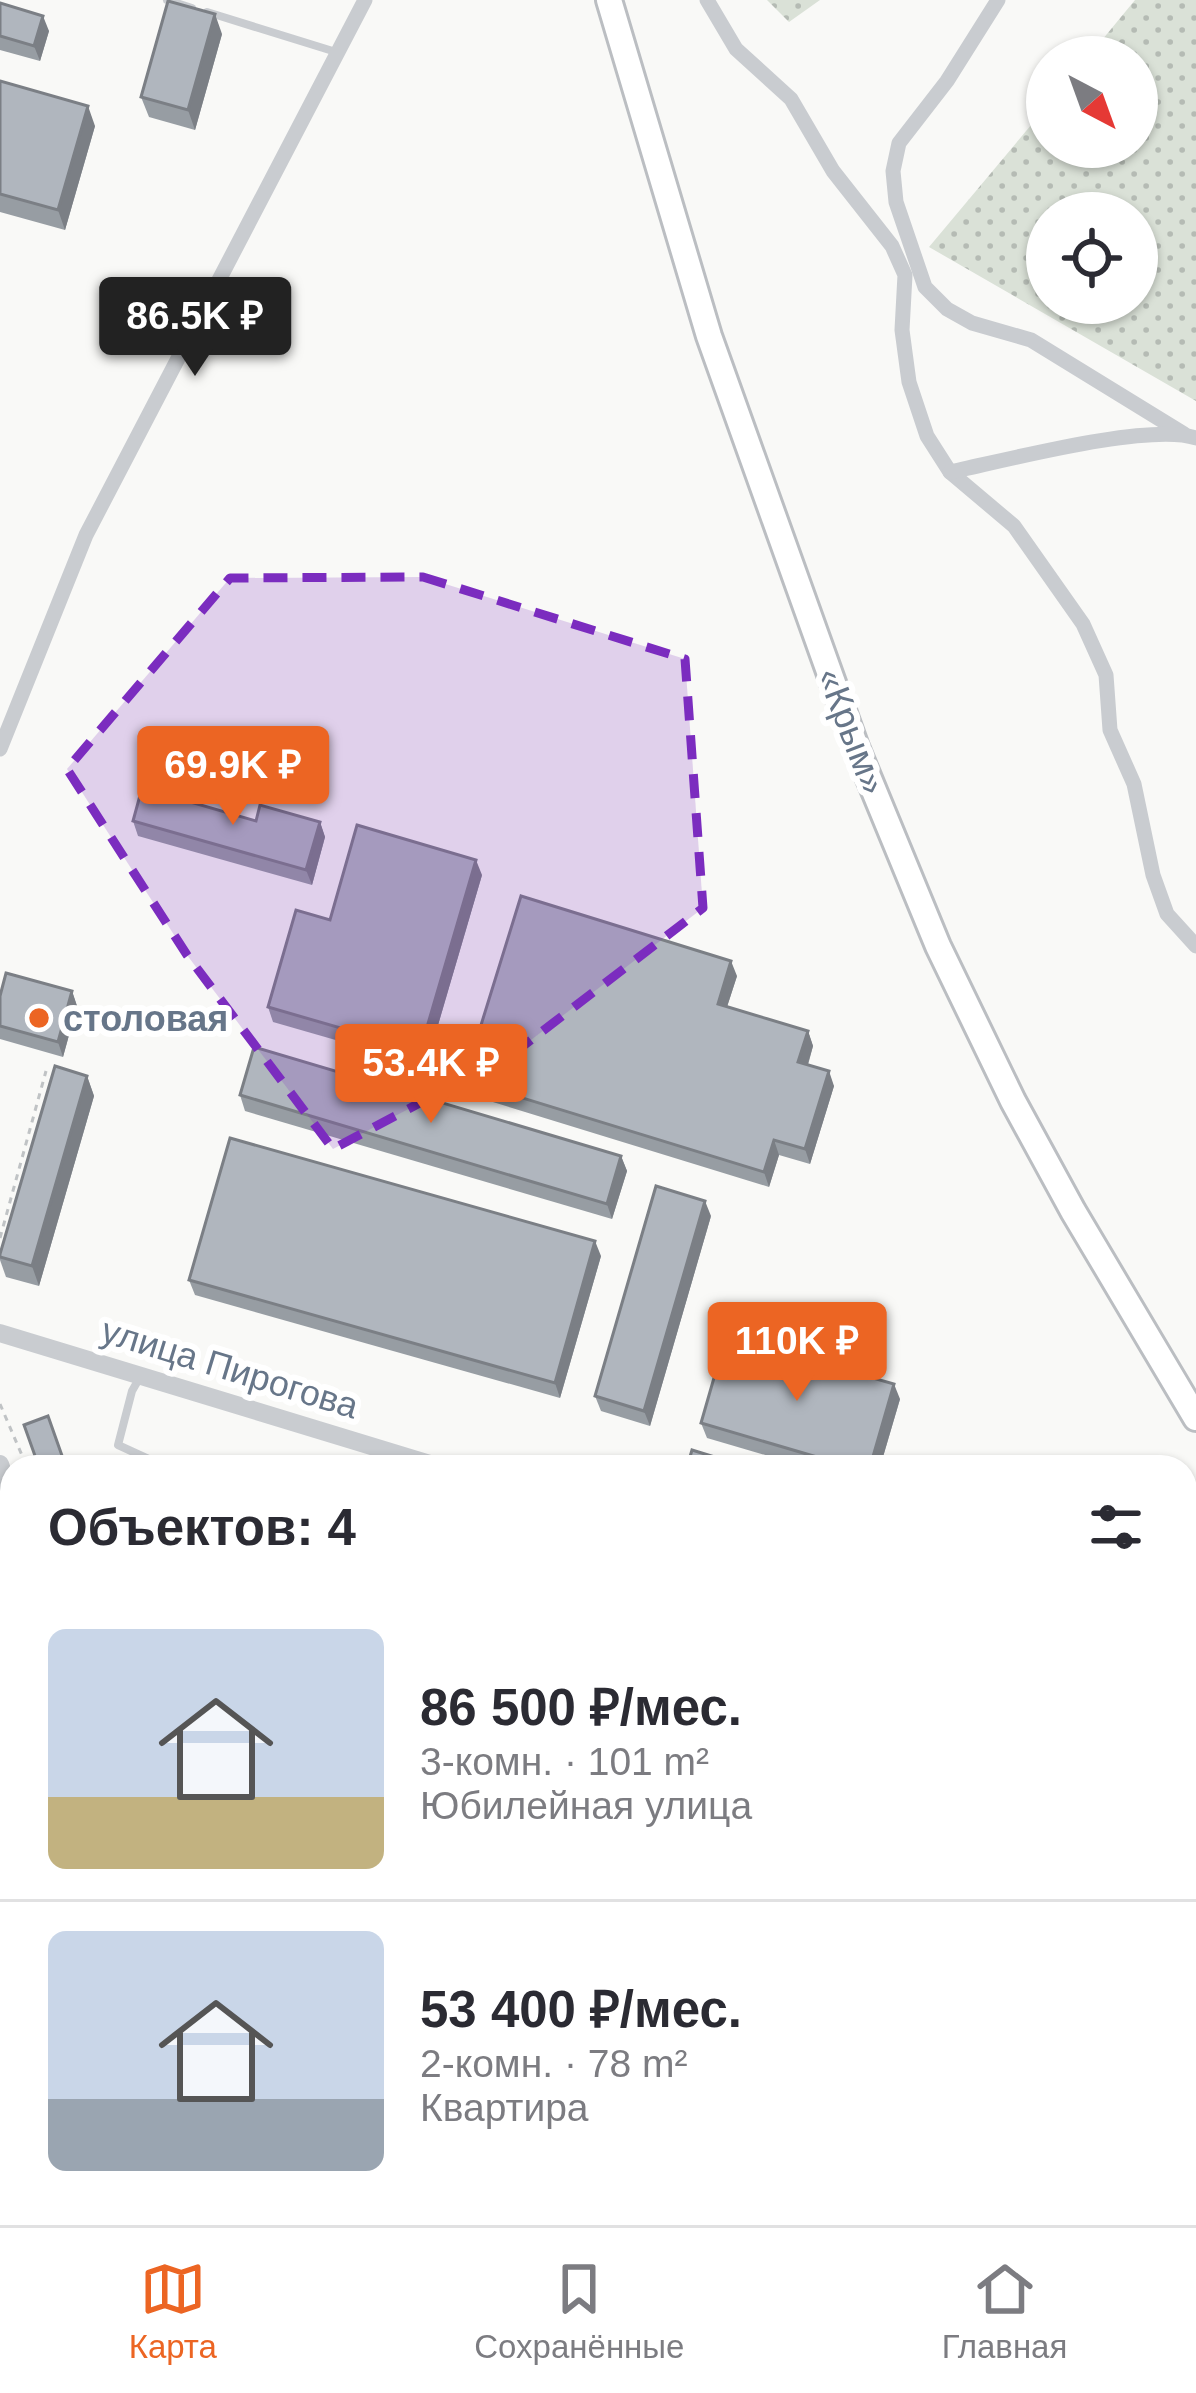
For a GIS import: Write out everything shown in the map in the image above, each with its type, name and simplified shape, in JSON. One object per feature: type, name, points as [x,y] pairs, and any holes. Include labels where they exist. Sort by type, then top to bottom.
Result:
[{"type":"highway","name":"«Крым»","points":[[610,0],[709,336],[856,747],[938,946],[1063,1193],[1196,1418]]},
{"type":"street","points":[[0,749],[86,535],[364,0]]},
{"type":"street","points":[[706,0],[736,50],[791,99],[833,171],[892,246],[904,275],[902,330],[909,382],[927,436],[950,472],[1014,526],[1083,624],[1106,675],[1110,730],[1134,784],[1153,875],[1167,914],[1196,946]]},
{"type":"street","points":[[998,0],[947,81],[899,143],[893,171],[896,202],[925,287],[947,309],[972,323],[1031,340],[1190,436]]},
{"type":"street","points":[[870,215],[896,202]]},
{"type":"street","points":[[950,472],[1078,445],[1190,436]]},
{"type":"street","name":"улица Пирогова","points":[[0,1333],[400,1455]]},
{"type":"lane","points":[[167,0],[337,53]]},
{"type":"lane","points":[[132,1455],[118,1445],[140,1376]]},
{"type":"path","points":[[0,1238],[46,1071]]},
{"type":"path","points":[[0,1404],[22,1455]]},
{"type":"highlighted area","points":[[423,577],[685,659],[703,908],[514,1053],[333,1149],[187,955],[67,769],[230,578]]},
{"type":"shaded area","points":[[767,0],[820,0],[789,22]]},
{"type":"shaded area","points":[[1135,0],[1196,0],[1196,401],[1062,324],[1158,324],[1158,192],[1026,192],[1026,303],[929,247],[1026,131],[1026,168],[1158,168],[1158,36],[1105,36]]},
{"type":"building","points":[[168,1],[215,14],[188,110],[141,97]]},
{"type":"building","points":[[0,3],[43,16],[34,46],[0,36]]},
{"type":"building","points":[[0,81],[88,106],[58,210],[0,194]]},
{"type":"building","points":[[142,788],[256,821],[260,805],[320,822],[306,870],[133,821]]},
{"type":"building","points":[[357,825],[476,860],[420,1051],[268,1007],[296,910],[330,920]]},
{"type":"building","points":[[521,896],[731,961],[718,1004],[808,1031],[798,1062],[829,1071],[805,1149],[774,1140],[764,1172],[464,1080]]},
{"type":"building","name":"столовая","points":[[6,973],[72,991],[58,1042],[0,1026]]},
{"type":"building","points":[[254,1047],[621,1156],[607,1204],[240,1095]]},
{"type":"building","points":[[55,1066],[87,1076],[32,1266],[0,1254]]},
{"type":"building","points":[[230,1138],[595,1241],[555,1383],[189,1280]]},
{"type":"building","points":[[656,1186],[705,1201],[644,1411],[595,1396]]},
{"type":"building","points":[[726,1336],[894,1384],[873,1455],[810,1455],[701,1423]]},
{"type":"building","points":[[48,1416],[62,1455],[35,1455],[24,1425]]},
{"type":"place","name":"столовая","points":[[39,1018]]}]
